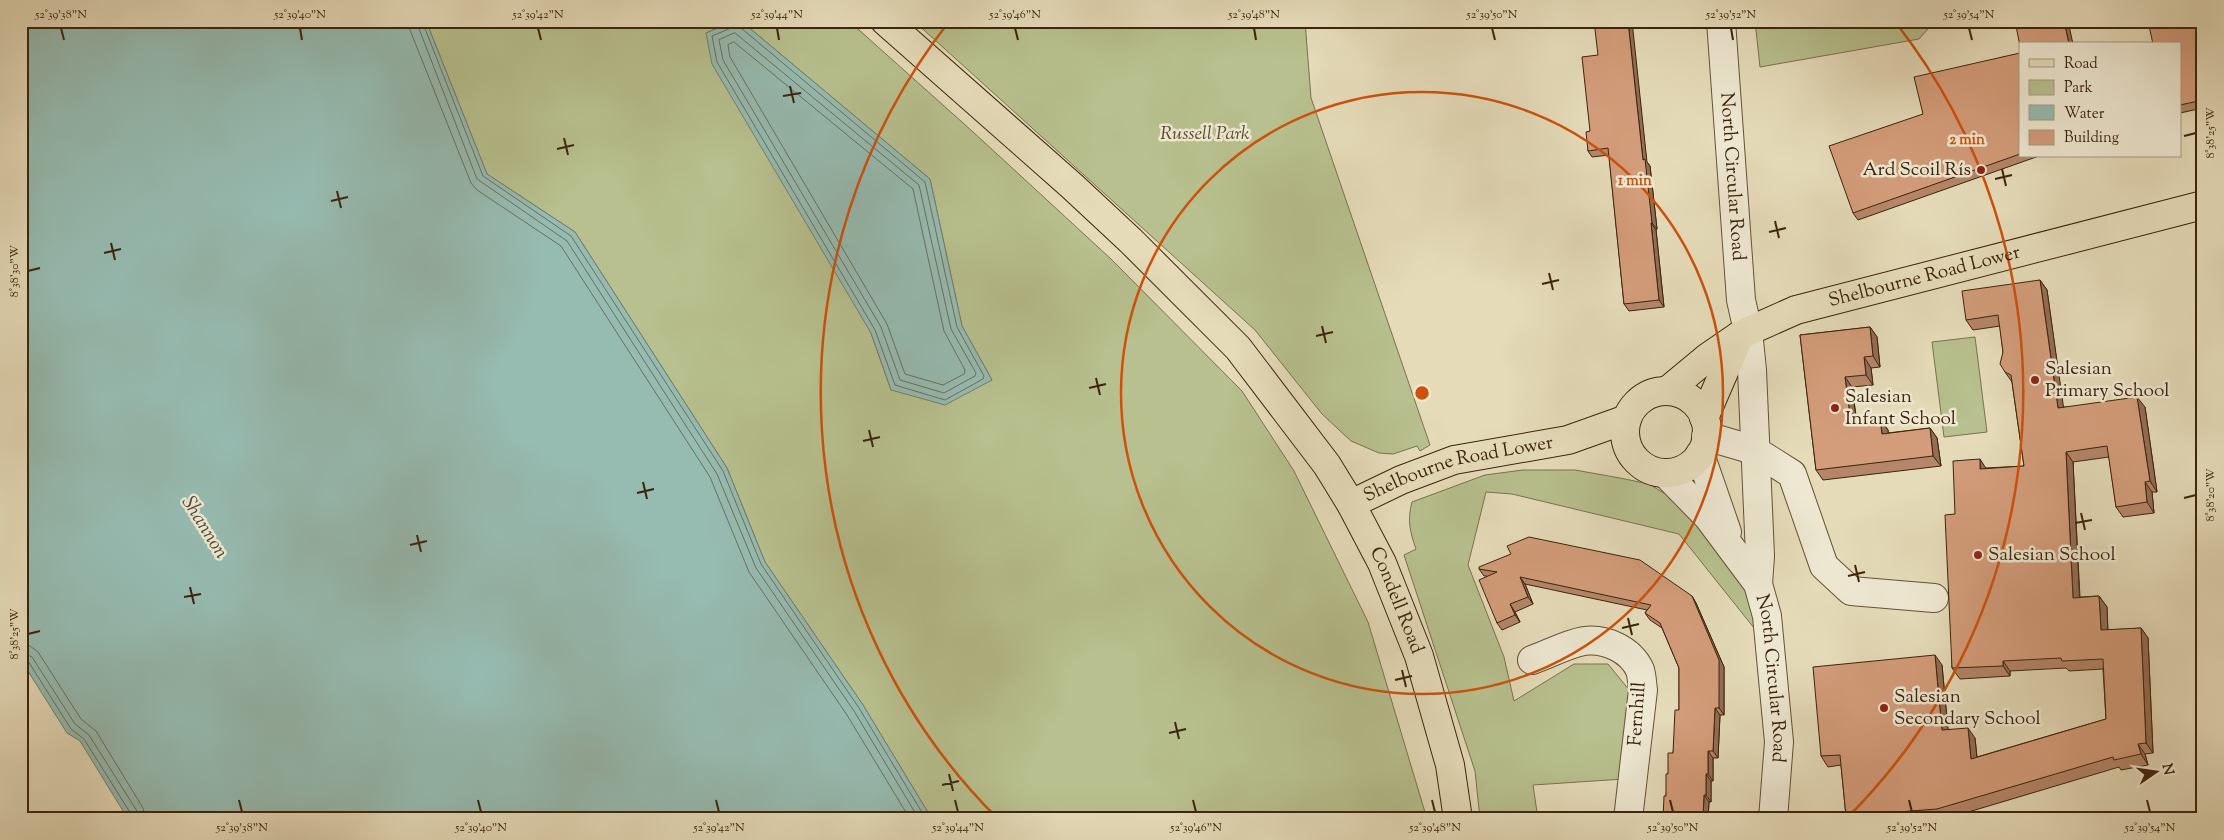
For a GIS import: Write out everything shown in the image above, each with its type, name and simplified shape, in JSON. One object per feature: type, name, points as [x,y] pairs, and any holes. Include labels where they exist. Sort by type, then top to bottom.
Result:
[{"type":"main road","name":"Condell Road","points":[[885,21],[1132,241],[1238,348],[1327,465],[1351,504],[1382,563],[1419,656],[1450,764],[1458,819]]},
{"type":"main road","name":"Shelbourne Road Lower","points":[[1627,419],[1633,408],[1643,399],[1654,393],[1667,391],[1708,357],[1744,333],[1796,310],[2203,204]]},
{"type":"main road","points":[[1627,419],[1625,429],[1629,450],[1635,459],[1644,466],[1665,473],[1679,471],[1691,464],[1704,436],[1744,333]]},
{"type":"main road","points":[[1667,391],[1689,399],[1698,407],[1704,436]]},
{"type":"main road","points":[[1568,440],[1627,419]]},
{"type":"main road","name":"Shelbourne Road Lower","points":[[1351,504],[1401,480],[1454,460],[1568,440]]},
{"type":"main road","points":[[1568,440],[1629,450]]},
{"type":"street","name":"North Circular Road","points":[[1721,21],[1741,300],[1744,333],[1752,370],[1760,556],[1758,584]]},
{"type":"street","name":"North Circular Road","points":[[1704,436],[1733,548]]},
{"type":"street","points":[[1704,436],[1754,450],[1792,474],[1824,566],[1851,592],[1934,598]]},
{"type":"street","name":"North Circular Road","points":[[1665,473],[1708,517],[1758,584],[1767,616],[1779,742],[1773,819]]},
{"type":"street","name":"Fernhill","points":[[1532,660],[1584,642],[1600,641],[1617,647],[1632,658],[1641,672],[1643,690],[1628,819]]},
{"type":"green space","points":[[426,21],[734,21],[706,33],[871,333],[891,390],[992,380],[962,326],[930,179],[741,21],[849,21],[1111,259],[1242,391],[1294,471],[1368,622],[1427,819],[932,819],[863,705],[765,562],[727,468],[575,232],[487,174]]},
{"type":"green space","name":"Russell Park","points":[[914,21],[1305,21],[1311,98],[1430,445],[1420,451],[1417,446],[1393,454],[1379,453],[1351,441],[1322,414],[1255,330]]},
{"type":"green space","points":[[1755,21],[1935,21],[1919,39],[1760,67]]},
{"type":"green space","points":[[1975,337],[1987,432],[1944,437],[1932,342]]},
{"type":"green space","points":[[1523,470],[1575,470],[1649,484],[1667,495],[1688,512],[1763,612],[1766,643],[1679,534],[1512,494],[1486,492],[1468,565],[1504,657],[1514,701],[1574,664],[1608,664],[1630,691],[1624,779],[1533,785],[1538,819],[1480,819],[1475,771],[1404,555],[1416,549],[1410,526],[1412,502],[1485,475]]},
{"type":"water","name":"Shannon","points":[[21,21],[426,21],[487,174],[575,232],[727,468],[765,562],[863,705],[932,819],[128,819],[80,741],[67,733],[21,660]]},
{"type":"water","points":[[734,21],[741,21],[930,179],[962,326],[992,380],[945,405],[891,390],[871,333],[712,64],[706,33]]},
{"type":"building","points":[[1594,21],[1628,21],[1643,160],[1645,159],[1659,300],[1624,304],[1608,148],[1588,151],[1586,132],[1590,131],[1582,57],[1598,55]]},
{"type":"building","points":[[2015,21],[2064,21],[2069,42],[2019,42]]},
{"type":"building","points":[[2148,21],[2203,21],[2203,76],[2198,77],[2203,100],[2182,105],[2182,42],[2153,42]]},
{"type":"building","name":"Ard Scoil Rís","points":[[2019,53],[2019,154],[1853,213],[1829,146],[1923,114],[1914,77]]},
{"type":"building","points":[[2040,280],[2058,408],[2137,397],[2150,481],[2145,482],[2147,502],[2116,507],[2107,446],[2066,452],[2073,598],[2099,596],[2101,630],[2141,628],[2146,743],[2138,744],[2141,754],[2114,760],[2113,757],[1937,809],[1846,816],[1840,755],[1821,756],[1813,667],[1935,655],[1942,730],[1968,728],[1971,759],[2106,719],[2103,659],[2062,661],[2061,658],[2003,661],[2003,666],[1952,668],[1945,515],[1955,514],[1953,461],[1980,459],[1980,469],[2024,466],[2011,375],[2005,372],[2000,364],[2003,352],[1998,315],[1966,320],[1962,291]]},
{"type":"building","name":"Salesian Infant School","points":[[1870,327],[1873,356],[1864,357],[1866,375],[1845,377],[1851,423],[1880,419],[1882,434],[1930,428],[1933,456],[1816,470],[1800,335]]},
{"type":"building","points":[[1529,537],[1640,560],[1692,596],[1719,660],[1719,708],[1715,708],[1713,751],[1708,751],[1708,774],[1706,774],[1703,819],[1663,819],[1666,774],[1668,774],[1668,753],[1673,753],[1675,710],[1679,710],[1679,668],[1660,623],[1645,613],[1651,605],[1520,577],[1528,597],[1510,604],[1515,615],[1497,623],[1479,580],[1497,572],[1479,569],[1479,567],[1511,554],[1507,546]]},
{"type":"place","name":"Ard Scoil Rís","points":[[1981,170]]},
{"type":"place","name":"Salesian Primary School","points":[[2035,380]]},
{"type":"place","name":"Salesian Infant School","points":[[1835,408]]},
{"type":"place","name":"Salesian School","points":[[1978,555]]},
{"type":"place","name":"Salesian Secondary School","points":[[1884,708]]}]
